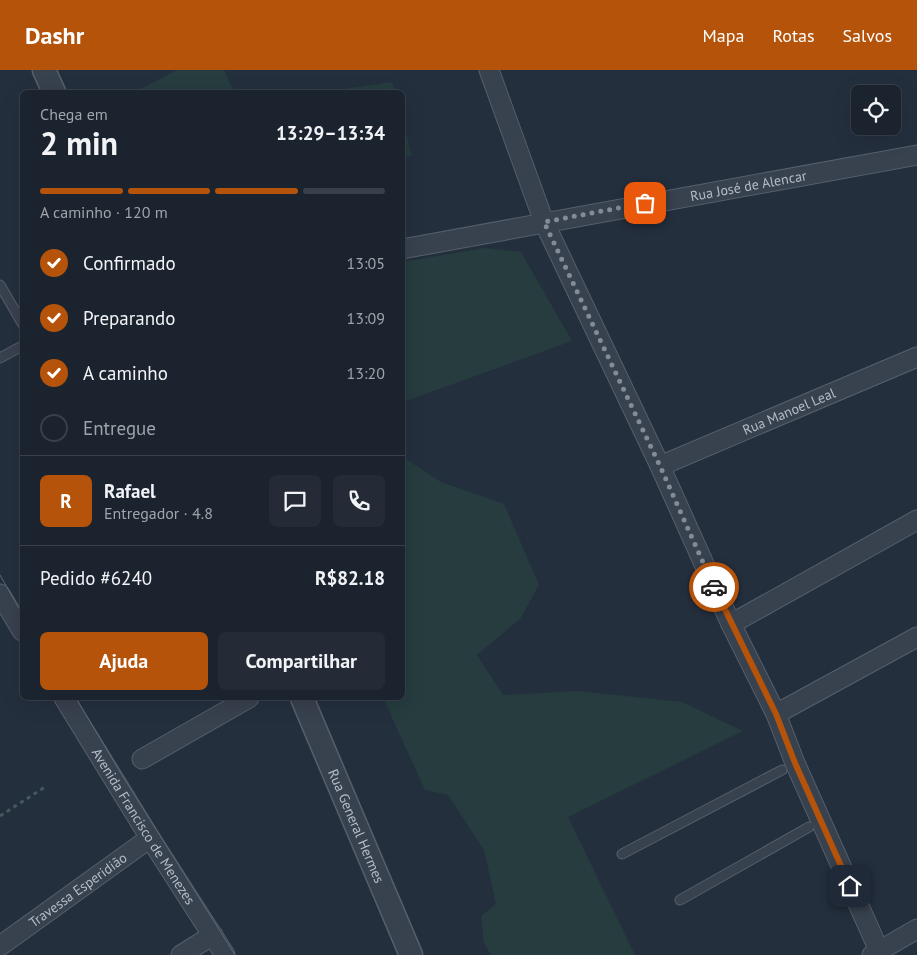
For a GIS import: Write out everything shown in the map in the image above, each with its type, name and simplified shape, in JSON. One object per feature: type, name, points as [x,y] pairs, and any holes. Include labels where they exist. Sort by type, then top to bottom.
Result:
[{"type":"street","points":[[44,70],[53,90]]},
{"type":"street","points":[[489,70],[544,222],[660,466],[731,624],[776,714],[788,766],[878,954],[917,929]]},
{"type":"street","name":"Rua José de Alencar","points":[[405,247],[917,155]]},
{"type":"street","name":"Rua Manoel Leal","points":[[660,466],[917,357]]},
{"type":"street","points":[[731,624],[917,520]]},
{"type":"street","points":[[0,594],[20,628]]},
{"type":"street","points":[[776,714],[917,637]]},
{"type":"street","name":"Avenida Francisco de Menezes","points":[[65,700],[225,955]]},
{"type":"street","points":[[142,759],[245,700]]},
{"type":"street","name":"Rua General Hermes","points":[[303,700],[411,955]]},
{"type":"street","name":"Travessa Esperidião","points":[[2,940],[150,838]]},
{"type":"street","points":[[182,955],[213,935]]},
{"type":"lane","points":[[0,285],[20,320]]},
{"type":"lane","points":[[0,358],[20,347]]},
{"type":"lane","points":[[622,854],[788,766]]},
{"type":"lane","points":[[680,900],[815,824]]},
{"type":"path","points":[[0,816],[45,787]]},
{"type":"green space","points":[[177,70],[224,70],[233,90],[141,90]]},
{"type":"green space","points":[[392,82],[394,90],[338,90]]},
{"type":"green space","points":[[405,129],[412,156],[405,157]]},
{"type":"green space","points":[[484,248],[521,252],[572,341],[405,401],[405,262]]},
{"type":"green space","points":[[405,458],[441,482],[504,504],[539,585],[520,619],[477,655],[503,695],[578,691],[682,702],[743,731],[568,817],[635,955],[491,955],[484,943],[481,916],[496,904],[484,850],[448,795],[425,790],[384,700],[405,700]]},
{"type":"tram line","points":[[0,575],[20,610]]},
{"type":"tram line","points":[[77,700],[235,955]]},
{"type":"way so far","points":[[645,203],[544,222],[660,466],[714,587]]},
{"type":"route","points":[[714,587],[776,714],[795,763],[850,886]]}]
